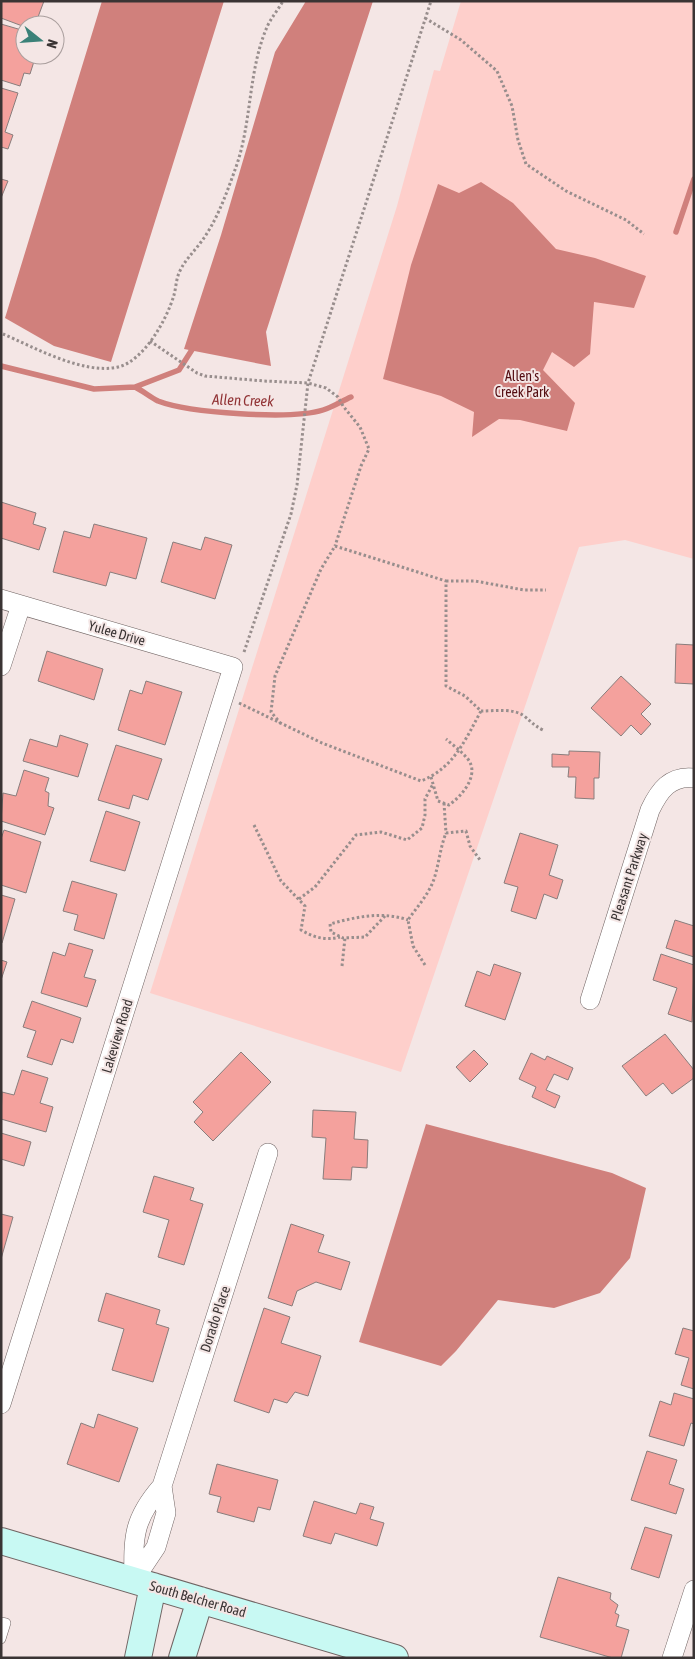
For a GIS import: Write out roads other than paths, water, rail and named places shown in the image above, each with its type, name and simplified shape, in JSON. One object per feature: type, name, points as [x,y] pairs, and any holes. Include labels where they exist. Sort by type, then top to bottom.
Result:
[{"type":"main road","name":"South Belcher Road","points":[[1,1541],[395,1658]]},
{"type":"main road","points":[[138,1658],[143,1583]]},
{"type":"main road","points":[[182,1658],[200,1600]]},
{"type":"street","name":"Yulee Drive","points":[[1,599],[233,667]]},
{"type":"street","points":[[1,666],[21,605]]},
{"type":"street","name":"Lakeview Road","points":[[1,1404],[6,1375],[233,667]]},
{"type":"street","name":"Pleasant Parkway","points":[[590,1000],[654,803],[669,782],[687,777],[694,778]]},
{"type":"street","name":"Dorado Place","points":[[143,1583],[133,1540],[144,1506],[162,1486],[268,1153]]},
{"type":"street","points":[[672,1658],[694,1590]]},
{"type":"lane","points":[[1,1639],[3,1623]]},
{"type":"waterway","name":"Allen Creek","points":[[676,232],[694,179]]},
{"type":"waterway","name":"Allen Creek","points":[[1,366],[94,389],[135,387],[179,370],[195,345]]},
{"type":"waterway","name":"Allen Creek","points":[[135,387],[158,401],[173,405],[240,414],[308,413],[327,409],[351,397]]},
{"type":"park label","name":"Allen's Creek Park","points":[[522,384]]}]
